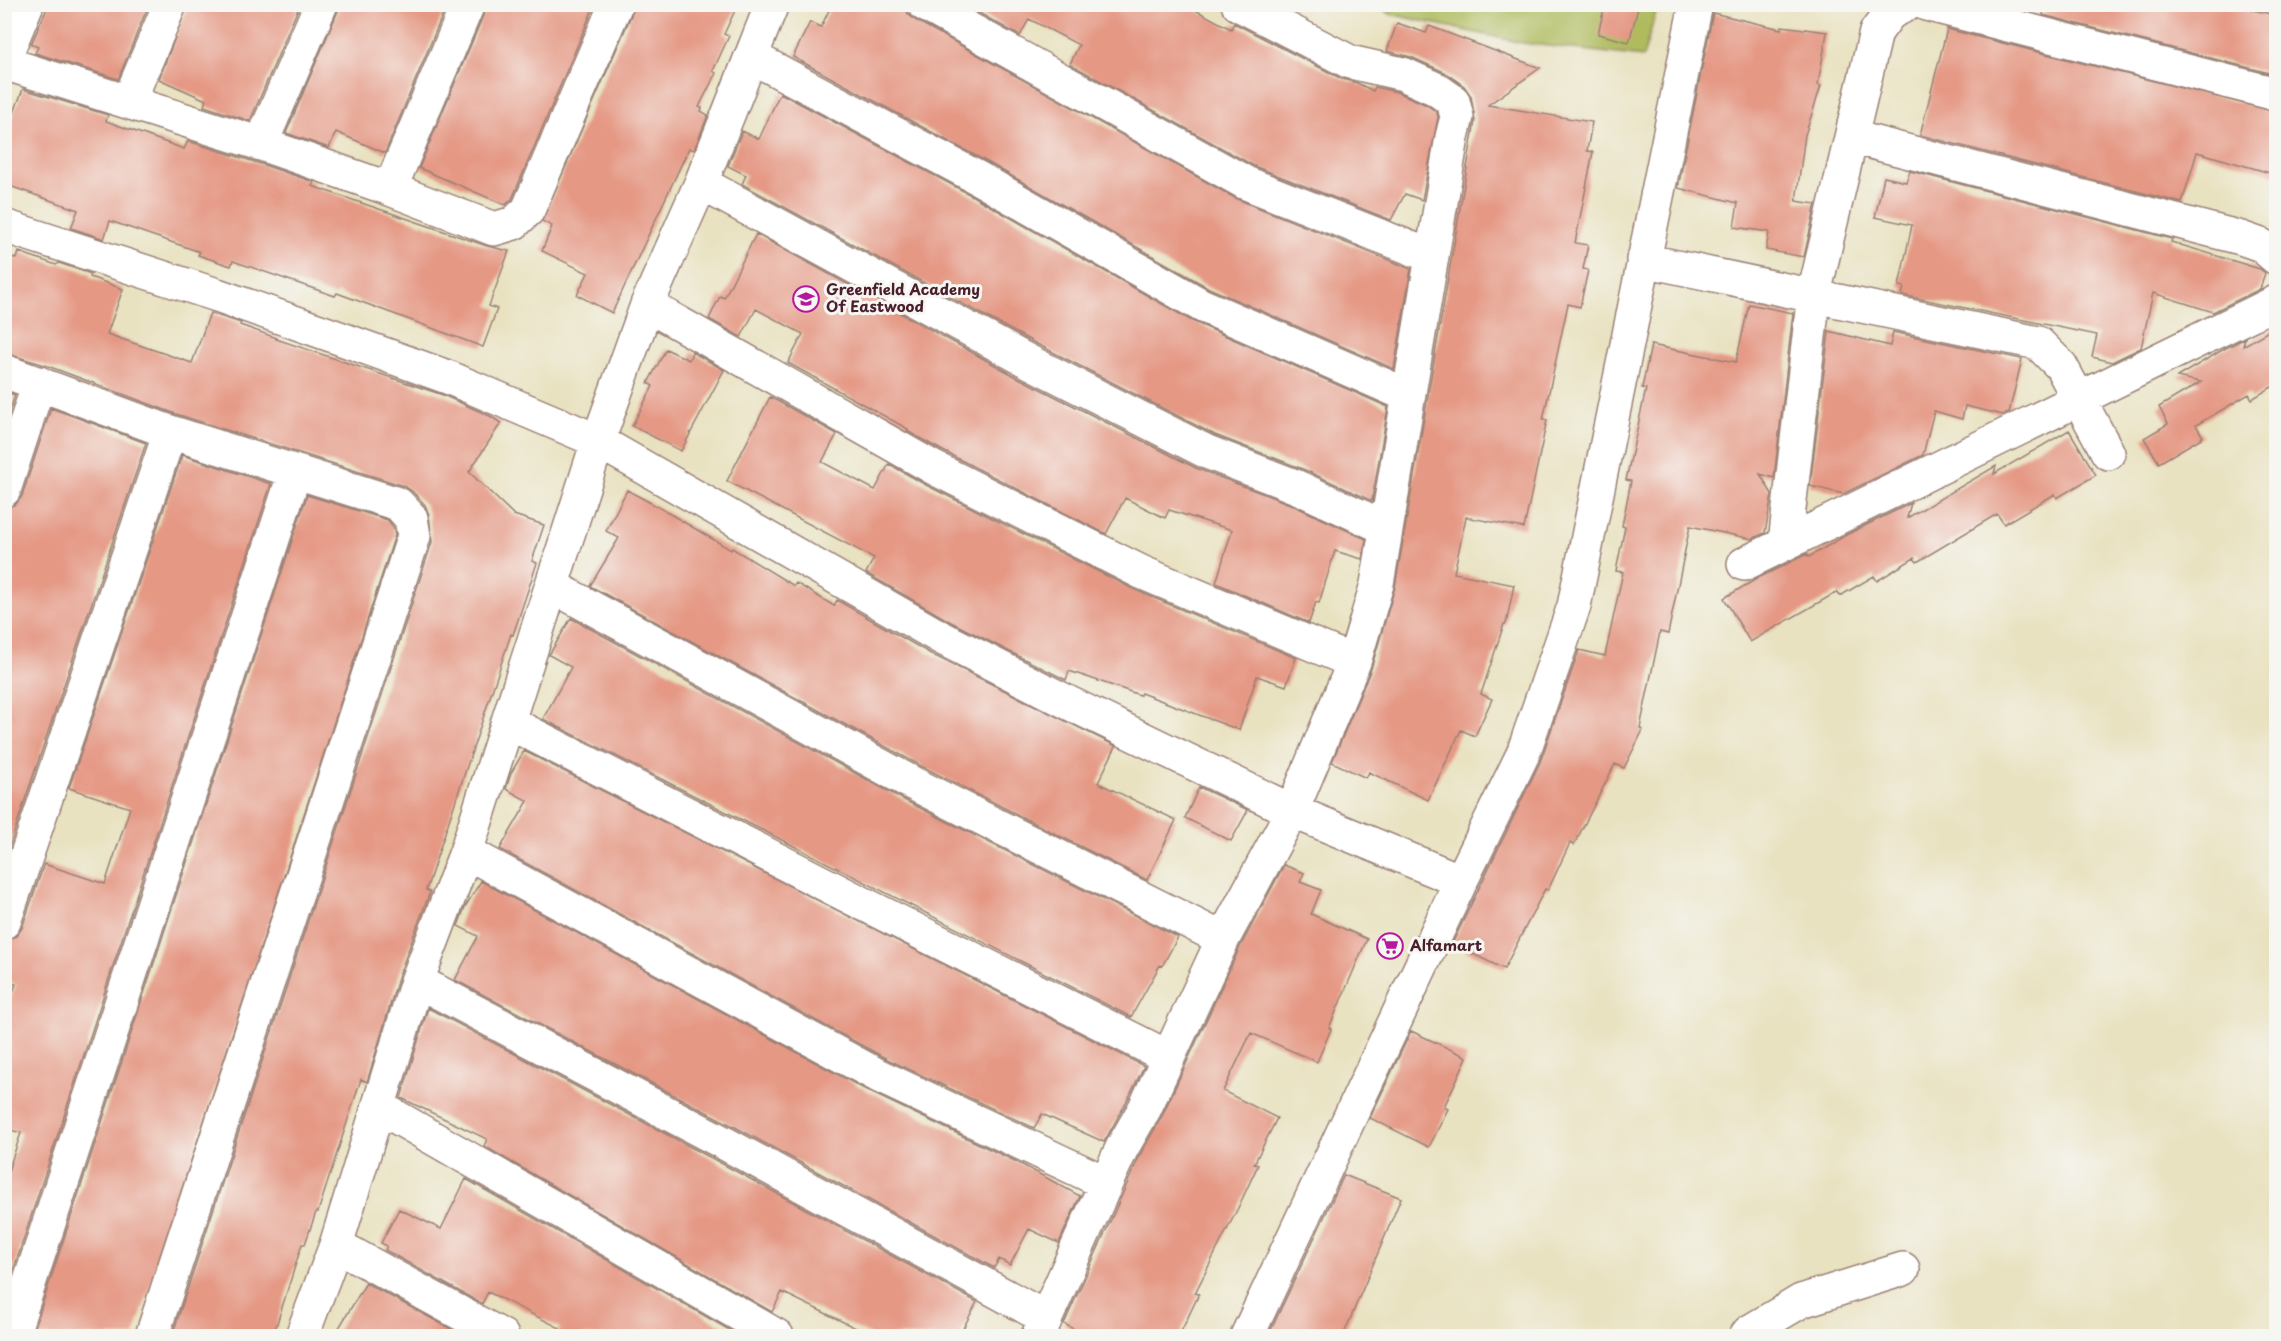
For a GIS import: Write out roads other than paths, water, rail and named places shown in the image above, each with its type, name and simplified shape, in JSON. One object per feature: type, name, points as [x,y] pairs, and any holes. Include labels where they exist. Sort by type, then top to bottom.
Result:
[{"type":"street","points":[[27,4],[4,61],[261,144],[390,189],[494,229],[514,223],[528,210],[616,4]]},
{"type":"street","points":[[129,101],[170,4]]},
{"type":"street","points":[[261,144],[321,4]]},
{"type":"street","points":[[390,189],[468,4]]},
{"type":"street","points":[[302,1336],[336,1245],[417,981],[466,852],[598,441],[647,305],[701,183],[772,4]]},
{"type":"street","points":[[924,4],[1246,183],[1431,256]]},
{"type":"street","points":[[417,981],[726,1144],[1042,1327],[1106,1183],[1145,1108],[1223,939],[1292,811],[1354,662],[1377,584],[1407,395],[1457,117],[1453,101],[1436,89],[1403,74],[1350,62],[1238,4]]},
{"type":"street","points":[[1246,1336],[1523,754],[1574,606],[1696,4]]},
{"type":"street","points":[[1785,543],[1814,294],[1876,32],[1890,13],[1908,4]]},
{"type":"street","points":[[1926,4],[2277,94]]},
{"type":"street","points":[[752,57],[978,178],[1202,304],[1407,395]]},
{"type":"street","points":[[1852,136],[2241,238],[2261,245],[2277,258]]},
{"type":"street","points":[[701,183],[1014,353],[1207,452],[1297,487],[1386,528]]},
{"type":"street","points":[[4,226],[217,295],[450,378],[598,441],[940,637],[1071,705],[1292,811],[1461,881]]},
{"type":"street","points":[[1643,260],[1814,294],[2038,343],[2061,366],[2108,453]]},
{"type":"street","points":[[1744,564],[2277,302]]},
{"type":"street","points":[[647,305],[944,473],[1141,572],[1354,662]]},
{"type":"street","points":[[4,371],[170,432],[398,504],[411,518],[414,536],[152,1336]]},
{"type":"street","points":[[4,490],[39,383]]},
{"type":"street","points":[[4,922],[170,432]]},
{"type":"street","points":[[12,1336],[295,472]]},
{"type":"street","points":[[552,586],[914,784],[1223,939]]},
{"type":"street","points":[[508,722],[1168,1057]]},
{"type":"street","points":[[466,852],[879,1076],[1106,1183]]},
{"type":"street","points":[[379,1107],[777,1336]]},
{"type":"street","points":[[336,1245],[502,1336]]},
{"type":"street","points":[[1746,1336],[1801,1301],[1903,1269]]},
{"type":"place","name":"Greenfield Academy Of Eastwood","points":[[806,299]]},
{"type":"place","name":"Alfamart","points":[[1390,946]]}]
